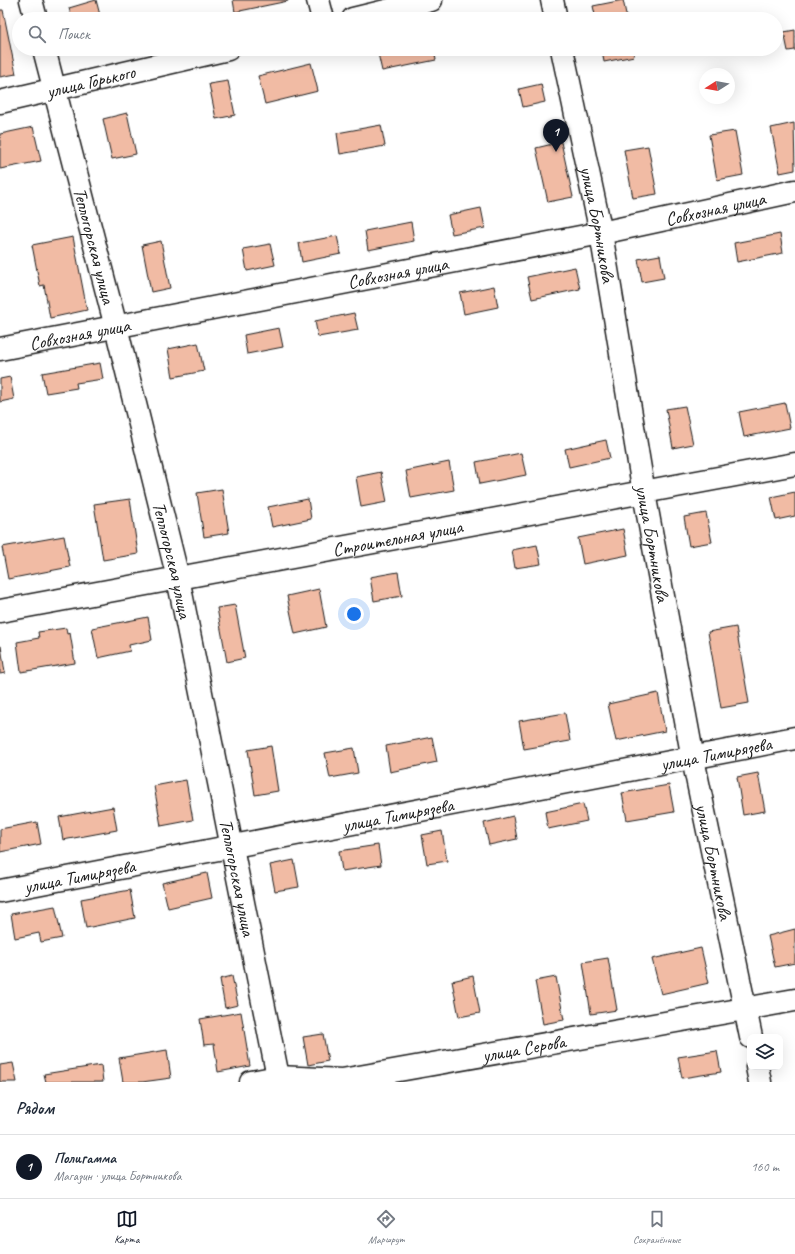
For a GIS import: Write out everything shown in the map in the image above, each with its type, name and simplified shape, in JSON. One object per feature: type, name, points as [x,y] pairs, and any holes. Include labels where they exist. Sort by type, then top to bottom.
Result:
[{"type":"street","points":[[31,0],[34,12]]},
{"type":"street","points":[[318,0],[321,12]]},
{"type":"street","points":[[382,12],[431,0]]},
{"type":"street","points":[[552,0],[555,12]]},
{"type":"street","name":"Теплогорская улица","points":[[46,56],[116,326],[178,578],[278,1077]]},
{"type":"street","name":"улица Горького","points":[[0,102],[198,56]]},
{"type":"street","name":"улица Бортникова","points":[[563,56],[601,233],[644,493],[693,759],[750,1034]]},
{"type":"street","name":"Совхозная улица","points":[[0,349],[601,233],[795,191]]},
{"type":"street","name":"Строительная улица","points":[[0,611],[795,464]]},
{"type":"street","name":"улица Тимирязева","points":[[0,891],[693,759],[795,738]]},
{"type":"street","name":"улица Серова","points":[[251,1082],[278,1077],[342,1080],[795,1000]]},
{"type":"street","points":[[758,1070],[760,1082]]},
{"type":"building","points":[[96,0],[99,12],[70,12],[69,8]]},
{"type":"building","points":[[233,0],[288,0],[288,1],[235,12]]},
{"type":"building","points":[[623,0],[626,12],[594,12],[593,6]]},
{"type":"building","points":[[0,10],[3,10],[16,74],[0,77]]},
{"type":"building","points":[[795,30],[795,50],[788,51],[784,32]]},
{"type":"building","points":[[379,56],[435,56],[436,60],[382,71]]},
{"type":"building","points":[[603,56],[634,56],[604,62]]},
{"type":"building","points":[[311,63],[318,91],[265,104],[258,76]]},
{"type":"building","points":[[228,81],[235,115],[216,119],[209,84]]},
{"type":"building","points":[[541,84],[545,102],[523,107],[519,89]]},
{"type":"building","points":[[127,113],[136,154],[112,159],[103,119]]},
{"type":"building","points":[[794,123],[795,170],[780,173],[771,128]]},
{"type":"building","points":[[381,125],[385,146],[340,154],[337,133]]},
{"type":"building","points":[[33,127],[41,161],[0,169],[0,134]]},
{"type":"building","points":[[735,131],[743,175],[717,180],[709,135]]},
{"type":"building","points":[[561,142],[573,197],[548,202],[536,148]]},
{"type":"building","points":[[648,146],[657,194],[633,198],[624,150]]},
{"type":"building","points":[[481,208],[485,228],[452,234],[448,215]]},
{"type":"building","points":[[411,222],[414,241],[368,250],[365,231]]},
{"type":"building","points":[[780,234],[783,253],[737,262],[734,243]]},
{"type":"building","points":[[337,236],[341,254],[302,262],[299,243]]},
{"type":"building","points":[[73,237],[87,310],[50,318],[44,285],[40,286],[32,245]]},
{"type":"building","points":[[161,241],[170,288],[151,292],[142,245]]},
{"type":"building","points":[[270,244],[275,265],[247,271],[243,249]]},
{"type":"building","points":[[660,255],[664,278],[642,282],[638,259]]},
{"type":"building","points":[[575,267],[580,289],[532,299],[527,277]]},
{"type":"building","points":[[494,286],[498,307],[464,314],[460,293]]},
{"type":"building","points":[[354,313],[358,330],[318,337],[315,321]]},
{"type":"building","points":[[279,328],[283,347],[247,354],[244,335]]},
{"type":"building","points":[[198,343],[204,371],[173,377],[168,349]]},
{"type":"building","points":[[100,363],[103,379],[76,383],[77,388],[46,393],[42,373]]},
{"type":"building","points":[[10,377],[14,399],[0,402],[0,379]]},
{"type":"building","points":[[785,403],[790,428],[744,437],[739,412]]},
{"type":"building","points":[[685,406],[693,444],[673,448],[666,409]]},
{"type":"building","points":[[606,440],[610,458],[569,467],[565,449]]},
{"type":"building","points":[[521,453],[526,475],[480,484],[476,462]]},
{"type":"building","points":[[449,462],[454,490],[411,498],[406,471]]},
{"type":"building","points":[[381,472],[387,502],[361,507],[356,477]]},
{"type":"building","points":[[222,489],[229,533],[204,537],[197,493]]},
{"type":"building","points":[[795,492],[795,516],[776,520],[771,497]]},
{"type":"building","points":[[130,499],[138,554],[103,560],[94,504]]},
{"type":"building","points":[[308,499],[311,519],[272,527],[268,507]]},
{"type":"building","points":[[706,513],[712,542],[689,546],[684,517]]},
{"type":"building","points":[[623,529],[628,555],[583,564],[578,538]]},
{"type":"building","points":[[64,536],[70,567],[8,579],[2,547]]},
{"type":"building","points":[[537,545],[541,564],[515,568],[512,550]]},
{"type":"building","points":[[398,572],[402,596],[374,601],[370,577]]},
{"type":"building","points":[[319,589],[326,627],[295,634],[287,596]]},
{"type":"building","points":[[235,605],[245,658],[227,662],[217,608]]},
{"type":"building","points":[[148,617],[152,640],[129,645],[130,651],[98,658],[92,628]]},
{"type":"building","points":[[736,627],[749,703],[721,708],[708,632]]},
{"type":"building","points":[[66,628],[67,634],[70,633],[75,663],[21,672],[17,642],[39,638],[38,632]]},
{"type":"building","points":[[0,646],[5,673],[0,674]]},
{"type":"building","points":[[658,693],[665,731],[616,741],[608,704]]},
{"type":"building","points":[[565,713],[570,741],[524,749],[519,721]]},
{"type":"building","points":[[432,737],[437,762],[390,772],[386,746]]},
{"type":"building","points":[[271,746],[278,791],[255,795],[248,750]]},
{"type":"building","points":[[354,748],[358,773],[330,778],[325,753]]},
{"type":"building","points":[[758,773],[765,811],[743,815],[737,777]]},
{"type":"building","points":[[186,780],[193,820],[161,826],[154,786]]},
{"type":"building","points":[[669,785],[674,812],[627,820],[622,793]]},
{"type":"building","points":[[583,804],[587,821],[548,829],[545,812]]},
{"type":"building","points":[[113,807],[117,830],[63,840],[59,817]]},
{"type":"building","points":[[513,816],[517,839],[489,845],[484,823]]},
{"type":"building","points":[[37,822],[41,844],[0,852],[0,829]]},
{"type":"building","points":[[442,831],[447,861],[427,864],[422,835]]},
{"type":"building","points":[[378,845],[381,865],[342,871],[339,851]]},
{"type":"building","points":[[294,860],[299,887],[275,891],[270,865]]},
{"type":"building","points":[[207,873],[212,898],[168,908],[162,883]]},
{"type":"building","points":[[130,890],[135,918],[86,928],[81,899]]},
{"type":"building","points":[[55,906],[62,938],[41,942],[39,933],[15,938],[11,914]]},
{"type":"building","points":[[795,929],[795,963],[775,967],[768,936]]},
{"type":"building","points":[[701,948],[709,983],[661,994],[652,959]]},
{"type":"building","points":[[608,958],[617,1010],[591,1014],[583,962]]},
{"type":"building","points":[[232,976],[238,1005],[225,1008],[220,979]]},
{"type":"building","points":[[473,976],[480,1013],[459,1017],[452,981]]},
{"type":"building","points":[[556,977],[564,1020],[543,1024],[535,981]]},
{"type":"building","points":[[241,1012],[250,1066],[218,1072],[214,1044],[204,1045],[200,1019]]},
{"type":"building","points":[[323,1034],[328,1061],[308,1065],[303,1037]]},
{"type":"building","points":[[167,1050],[171,1078],[142,1082],[123,1082],[119,1058]]},
{"type":"building","points":[[717,1051],[721,1072],[682,1078],[678,1057]]},
{"type":"building","points":[[13,1063],[17,1082],[0,1082],[0,1065]]},
{"type":"building","points":[[101,1065],[103,1082],[46,1082],[44,1074]]},
{"type":"place","name":"Полигамма","points":[[556,152]]}]
